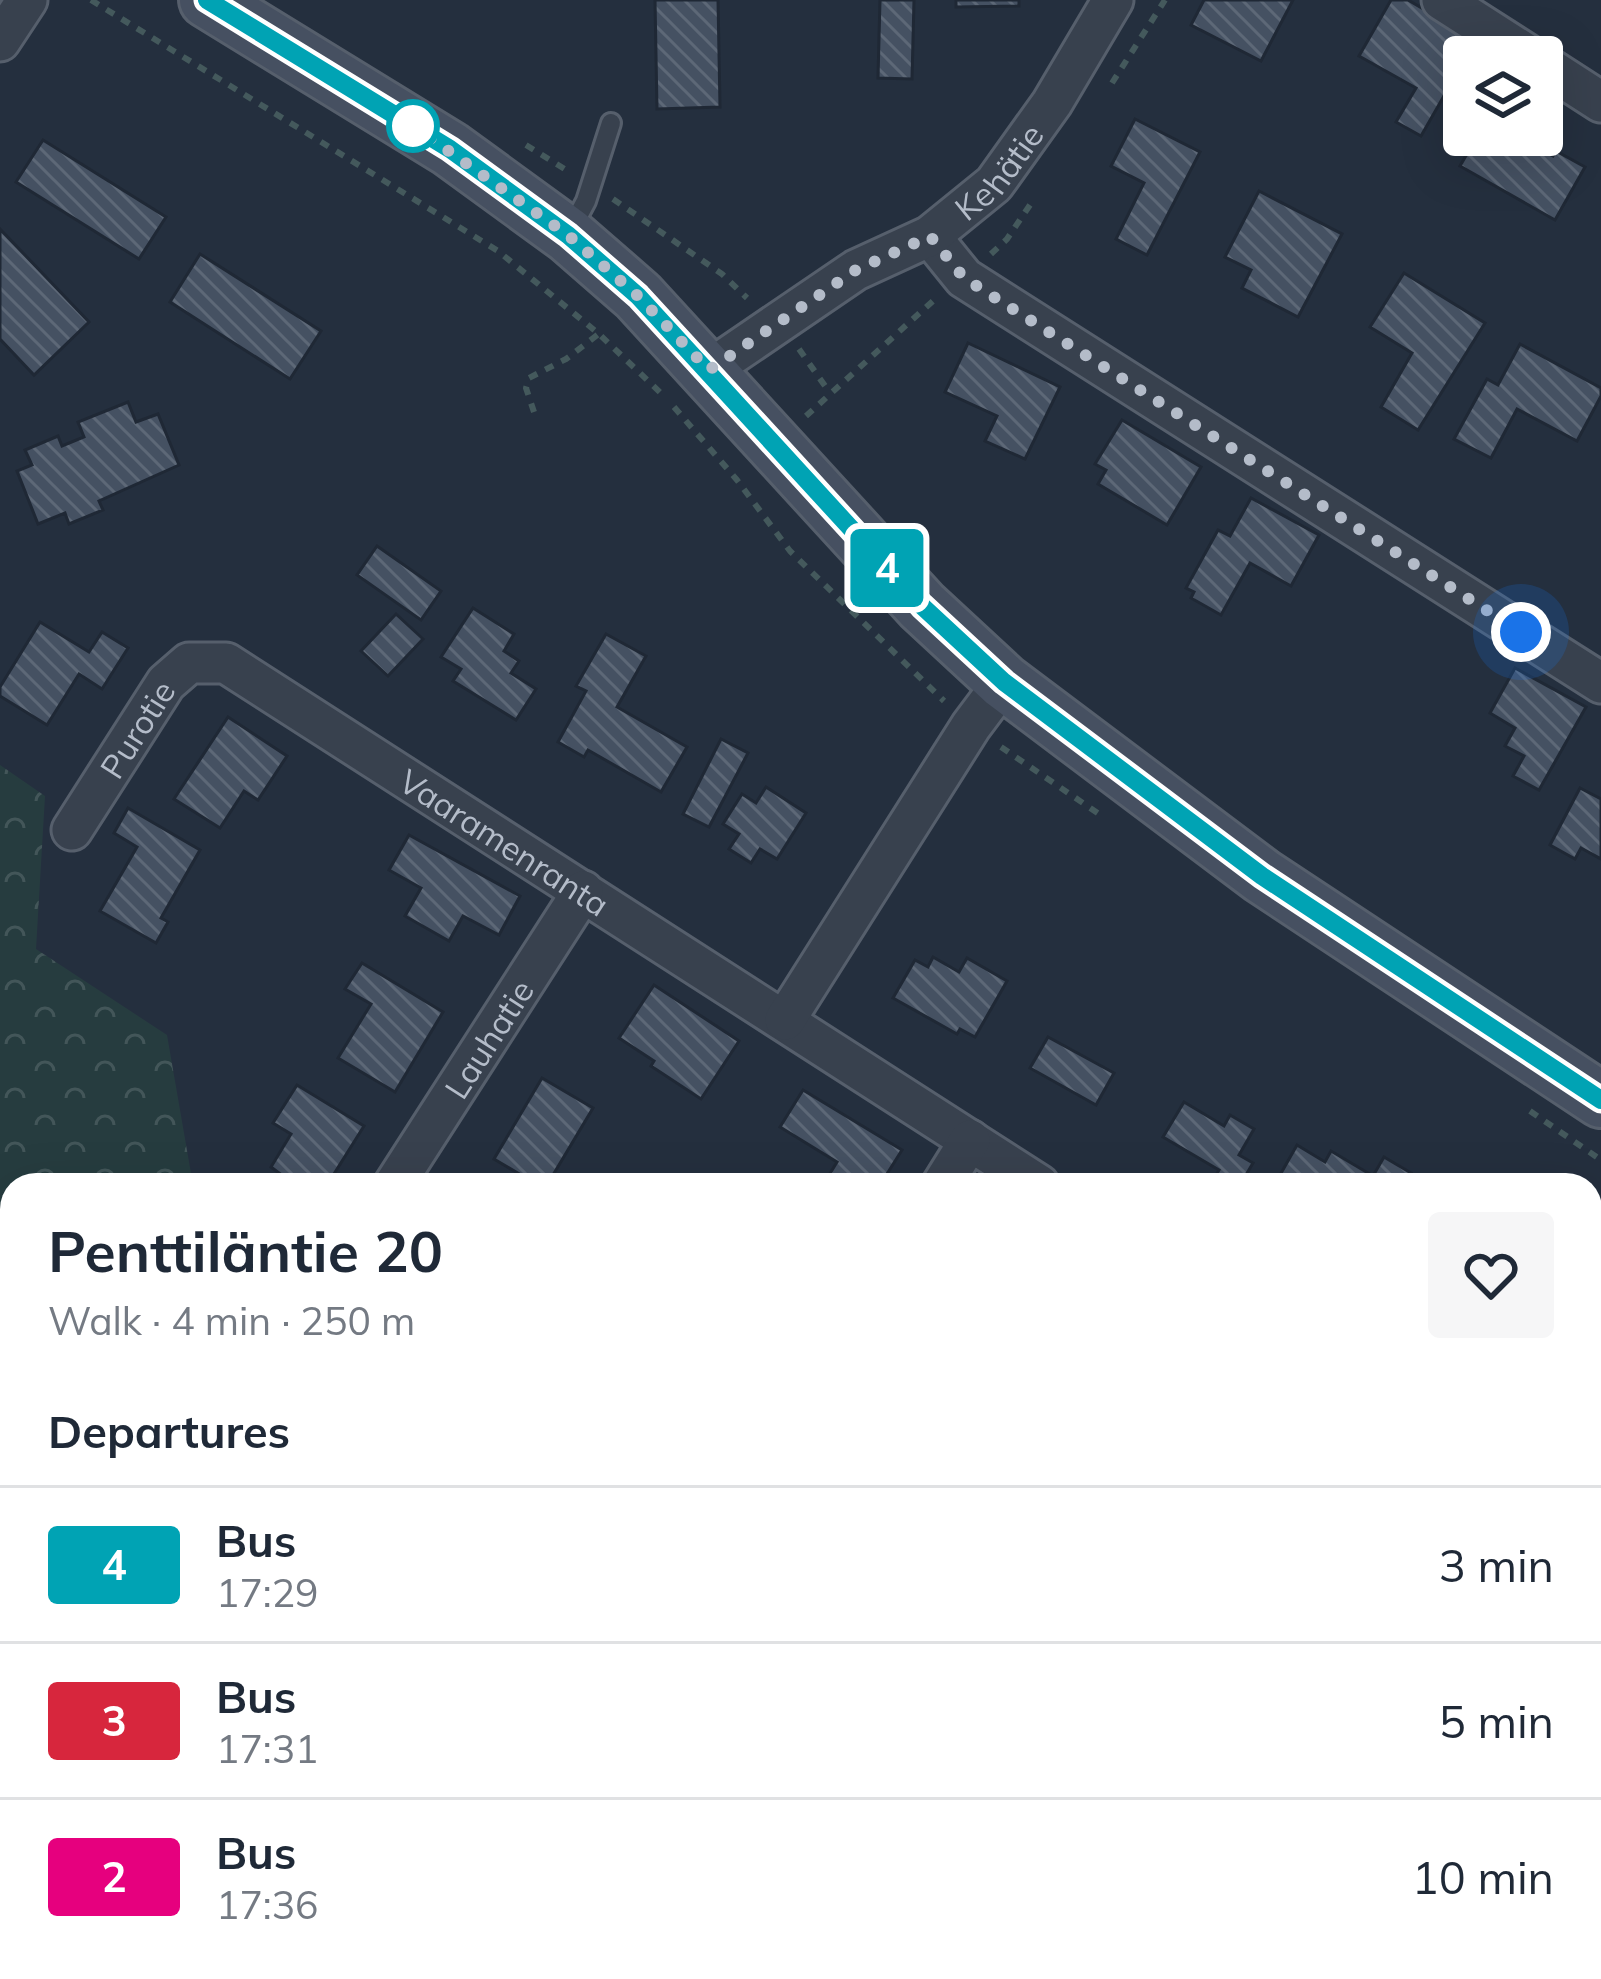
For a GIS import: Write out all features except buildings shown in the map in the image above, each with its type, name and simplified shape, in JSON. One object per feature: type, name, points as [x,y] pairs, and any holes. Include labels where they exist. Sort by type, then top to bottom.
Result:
[{"type":"street","points":[[0,40],[27,0]]},
{"type":"street","points":[[207,0],[450,149],[568,235],[638,296],[922,606],[1004,682],[1262,876],[1601,1100]]},
{"type":"street","name":"Kehätie","points":[[709,370],[856,270],[930,236],[994,184],[1052,103],[1113,0]]},
{"type":"street","points":[[1442,0],[1498,36]]},
{"type":"street","points":[[1563,78],[1601,102]]},
{"type":"street","points":[[930,236],[964,278],[1601,683]]},
{"type":"street","name":"Purotie","points":[[71,830],[166,683],[189,663],[226,663]]},
{"type":"street","name":"Vaaramenranta","points":[[226,663],[1021,1173]]},
{"type":"street","points":[[784,1020],[971,726],[1004,682]]},
{"type":"street","name":"Lauhatie","points":[[402,1173],[583,891]]},
{"type":"street","points":[[949,1173],[970,1140]]},
{"type":"lane","points":[[568,235],[586,201],[610,123]]},
{"type":"path","points":[[91,0],[105,4],[498,251],[599,334],[664,396],[737,479]]},
{"type":"path","points":[[534,412],[526,388],[529,378],[566,359],[638,296]]},
{"type":"green space","points":[[0,765],[45,796],[36,949],[167,1035],[191,1173],[0,1173]]},
{"type":"bus line","name":"4","points":[[207,0],[450,149],[568,235],[638,296],[922,606],[1004,682],[1262,876],[1601,1100]]},
{"type":"route","points":[[413,126],[568,235],[638,296],[709,370],[856,270],[930,236],[964,278],[1521,632]]}]
